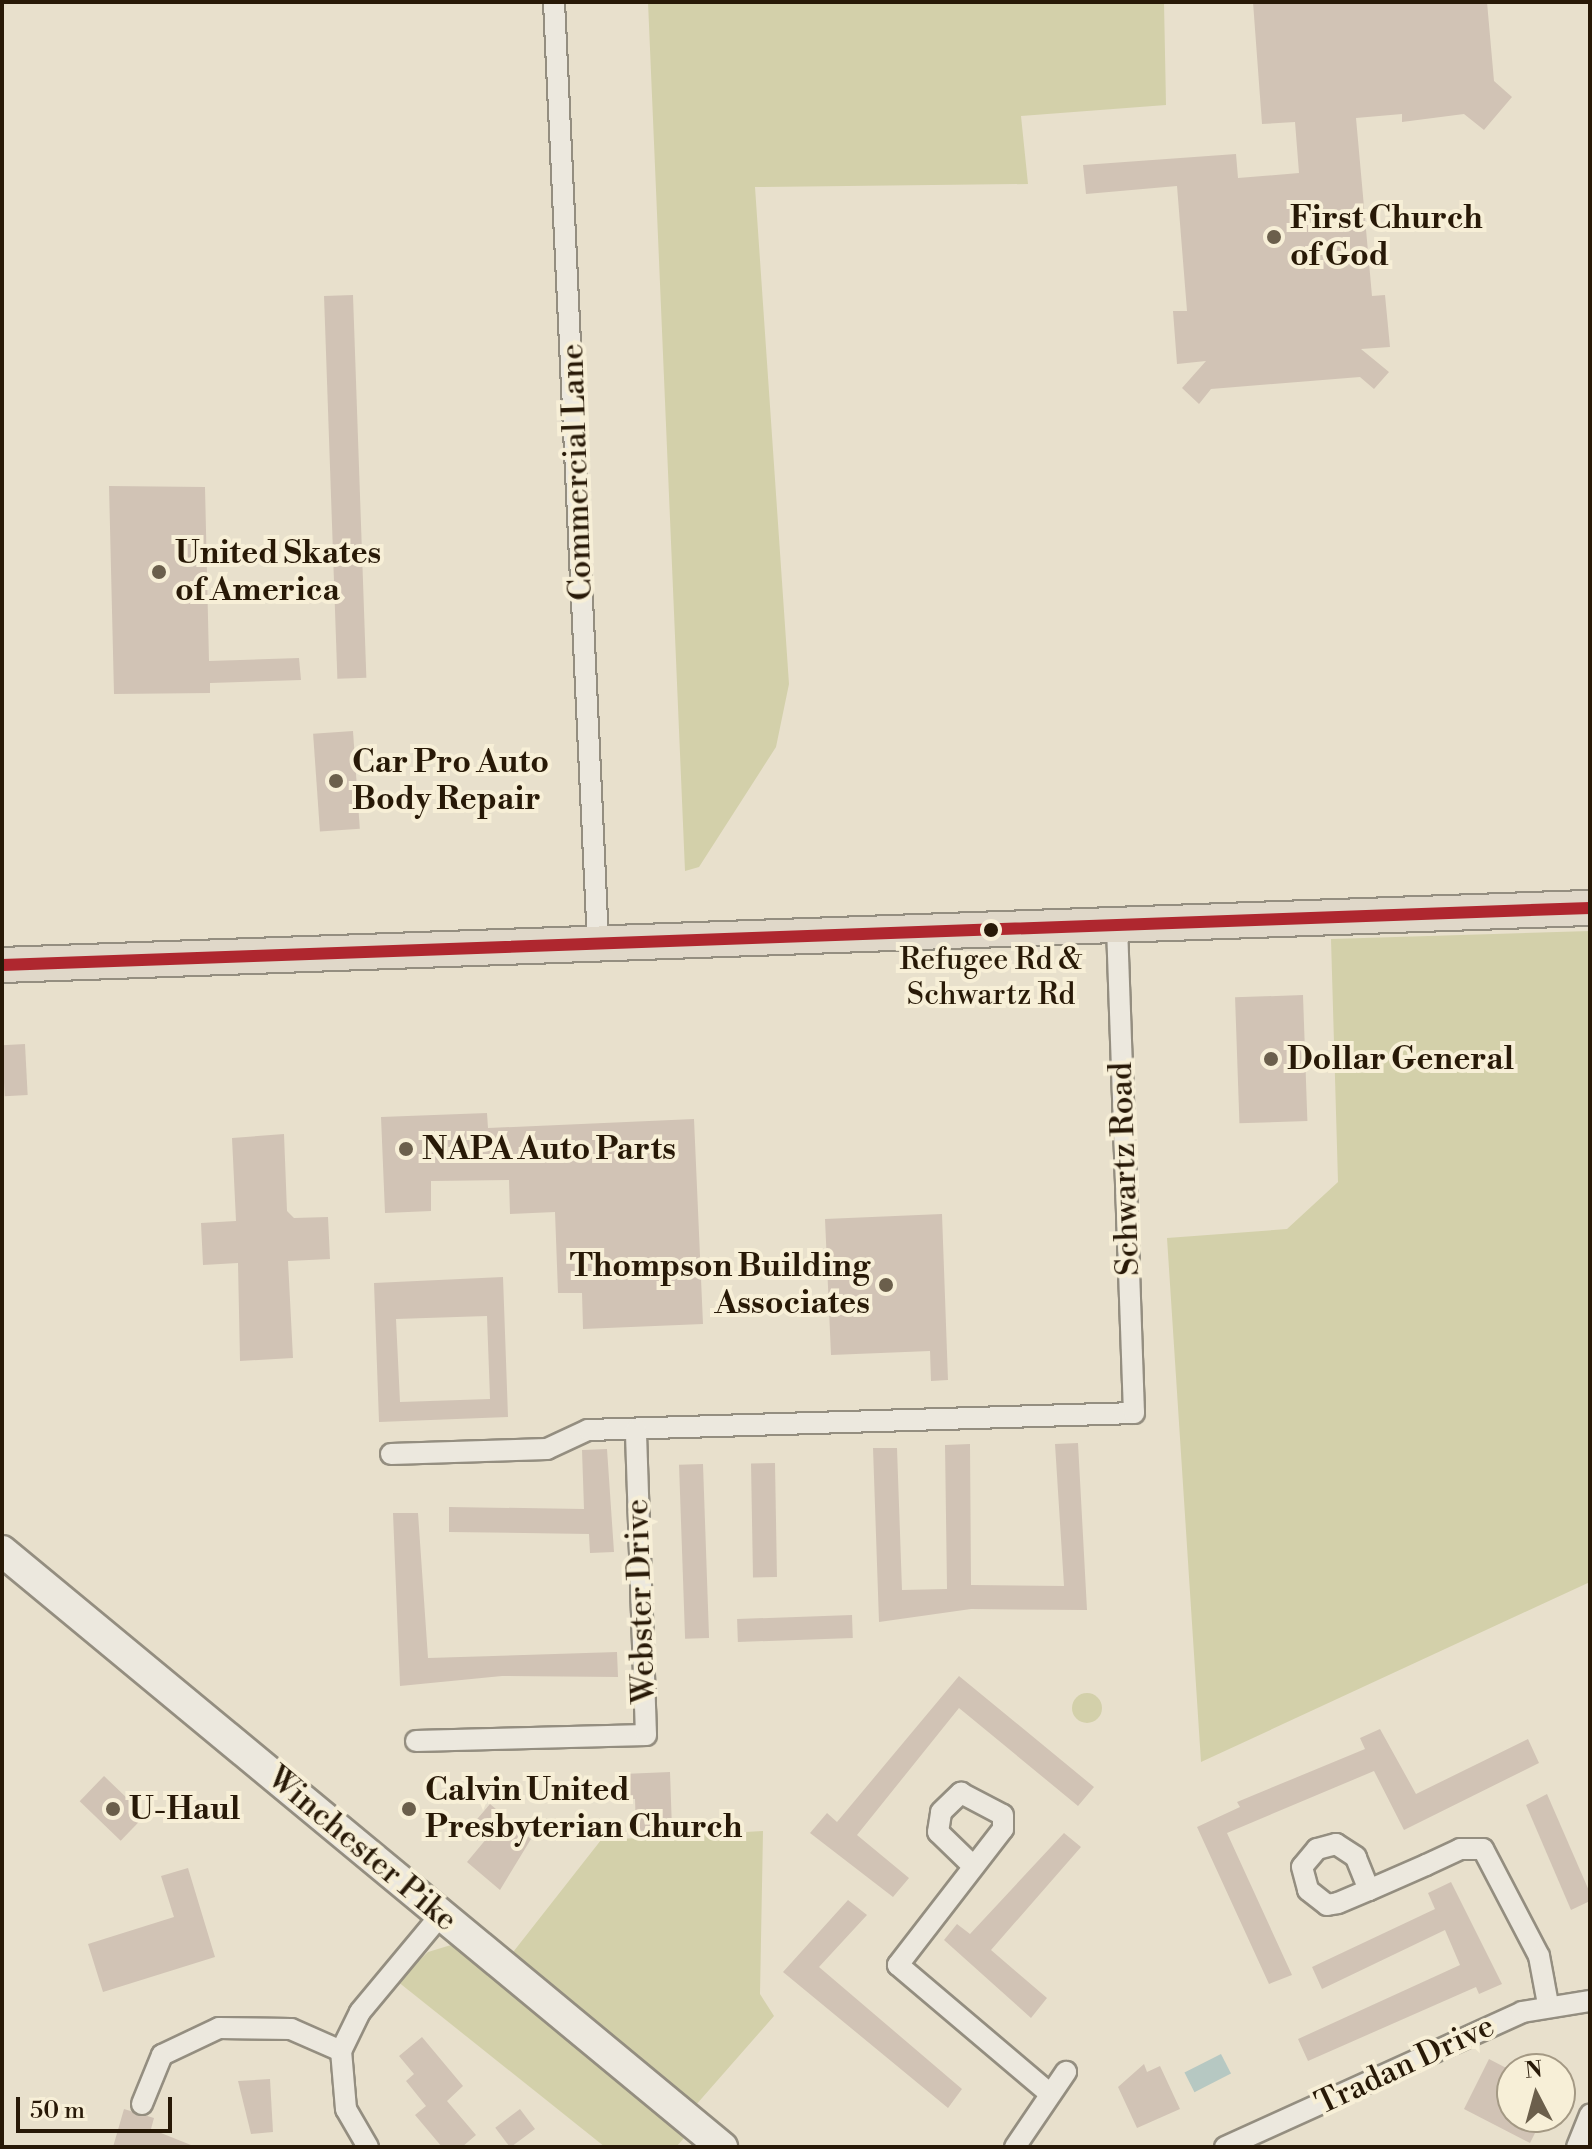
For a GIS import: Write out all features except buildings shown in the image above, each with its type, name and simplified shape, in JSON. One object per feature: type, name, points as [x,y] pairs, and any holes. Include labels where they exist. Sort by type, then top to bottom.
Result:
[{"type":"main road","points":[[2,965],[1590,908]]},
{"type":"main road","name":"Winchester Pike","points":[[2,1551],[722,2147]]},
{"type":"street","name":"Commercial Lane","points":[[554,2],[598,942]]},
{"type":"street","name":"Schwartz Road","points":[[636,1430],[1134,1413],[1117,925]]},
{"type":"street","points":[[391,1454],[547,1449],[588,1430],[636,1430]]},
{"type":"street","name":"Webster Drive","points":[[416,1741],[646,1735],[636,1430]]},
{"type":"street","points":[[1369,1890],[1460,1849],[1483,1849],[1539,1956],[1548,2004]]},
{"type":"street","points":[[972,1865],[898,1965],[1050,2094]]},
{"type":"street","points":[[368,2147],[346,2109],[341,2051],[360,2012],[440,1916]]},
{"type":"street","name":"Tradan Drive","points":[[1225,2147],[1548,2004],[1590,2001]]},
{"type":"street","points":[[142,2104],[162,2055],[219,2028],[291,2029],[341,2051]]},
{"type":"street","points":[[1015,2147],[1066,2072]]},
{"type":"street","points":[[1577,2147],[1590,2115]]},
{"type":"shaded area","points":[[648,2],[1164,2],[1166,105],[1021,116],[1028,184],[755,187],[789,684],[776,747],[699,867],[685,871]]},
{"type":"shaded area","points":[[1590,931],[1590,1582],[1201,1762],[1167,1238],[1287,1229],[1338,1182],[1331,939]]},
{"type":"shaded area","points":[[1087,1693],[1098,1697],[1102,1708],[1098,1719],[1087,1723],[1076,1719],[1072,1708],[1076,1697]]},
{"type":"shaded area","points":[[763,1831],[760,1994],[774,2016],[695,2106],[510,1956],[601,1840]]},
{"type":"shaded area","points":[[451,1945],[494,1976],[685,2137],[676,2147],[605,2147],[397,1981],[428,1952]]},
{"type":"shaded area","points":[[1221,2054],[1231,2074],[1194,2092],[1184,2073]]},
{"type":"transit line","points":[[2,965],[1590,908]]},
{"type":"place","name":"First Church of God","points":[[1274,237]]},
{"type":"place","name":"United Skates of America","points":[[159,572]]},
{"type":"place","name":"Car Pro Auto Body Repair","points":[[336,781]]},
{"type":"place","name":"Refugee Rd & Schwartz Rd","points":[[991,930]]},
{"type":"place","name":"Dollar General","points":[[1271,1059]]},
{"type":"place","name":"NAPA Auto Parts","points":[[406,1149]]},
{"type":"place","name":"Thompson Building Associates","points":[[886,1285]]},
{"type":"place","name":"U-Haul","points":[[113,1809]]},
{"type":"place","name":"Calvin United Presbyterian Church","points":[[409,1809]]}]
